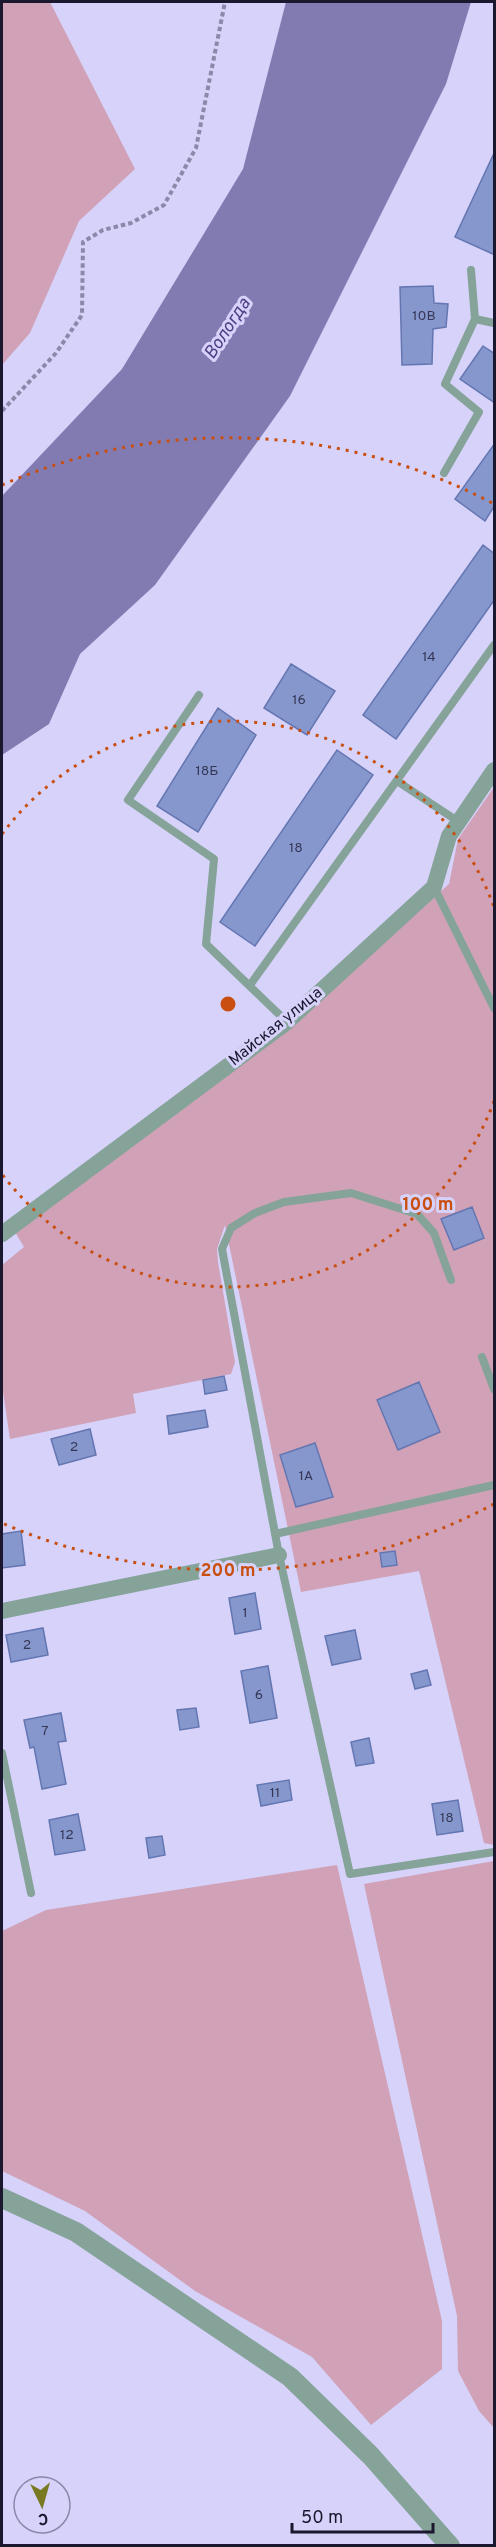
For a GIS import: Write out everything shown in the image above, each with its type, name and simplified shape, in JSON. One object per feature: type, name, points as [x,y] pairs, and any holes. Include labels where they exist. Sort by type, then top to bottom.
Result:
[{"type":"street","points":[[434,887],[449,836],[495,770]]},
{"type":"street","name":"Майская улица","points":[[2,1234],[287,1022],[434,887]]},
{"type":"street","points":[[2,1611],[279,1555]]},
{"type":"street","points":[[2,2198],[76,2232],[290,2377],[371,2456],[450,2546]]},
{"type":"lane","points":[[444,473],[479,412],[446,384],[475,319],[471,270]]},
{"type":"lane","points":[[475,319],[495,323]]},
{"type":"lane","points":[[250,986],[495,645]]},
{"type":"lane","points":[[199,695],[128,800],[214,859],[206,944],[287,1022]]},
{"type":"lane","points":[[397,781],[459,822]]},
{"type":"lane","points":[[434,887],[495,1008]]},
{"type":"lane","points":[[451,1280],[434,1233],[417,1214],[351,1193],[284,1202],[255,1213],[231,1228],[222,1249],[279,1555],[350,1874],[495,1852]]},
{"type":"lane","points":[[482,1357],[495,1389]]},
{"type":"lane","points":[[275,1534],[495,1485]]},
{"type":"lane","points":[[2,1753],[30,1893]]},
{"type":"path","points":[[2,411],[56,353],[82,315],[83,243],[103,230],[131,224],[164,205],[196,148],[225,2]]},
{"type":"shaded area","points":[[2,2],[50,2],[135,169],[79,221],[30,333],[2,365]]},
{"type":"shaded area","points":[[494,787],[494,1845],[484,1843],[419,1571],[301,1592],[225,1225],[217,1249],[235,1362],[231,1374],[133,1394],[136,1413],[10,1439],[2,1385],[2,1265],[24,1247],[15,1232],[291,1026],[449,884],[458,839]]},
{"type":"shaded area","points":[[494,1861],[494,2428],[479,2411],[458,2371],[457,2316],[364,1884]]},
{"type":"shaded area","points":[[337,1865],[442,2321],[442,2369],[371,2425],[312,2357],[195,2291],[85,2211],[2,2171],[2,1931],[46,1910]]},
{"type":"water","name":"Вологда","points":[[286,2],[471,2],[446,84],[290,396],[155,585],[80,654],[49,724],[2,755],[2,496],[122,369],[243,169]]},
{"type":"building","points":[[495,151],[495,255],[455,237]]},
{"type":"building","points":[[433,286],[434,303],[448,304],[446,327],[433,329],[432,364],[402,365],[400,287]]},
{"type":"building","points":[[483,346],[495,354],[495,403],[460,379]]},
{"type":"building","points":[[495,443],[495,505],[485,521],[455,499]]},
{"type":"building","points":[[483,545],[495,554],[495,599],[396,739],[363,715]]},
{"type":"building","points":[[291,664],[335,691],[307,735],[264,708]]},
{"type":"building","points":[[218,708],[256,735],[198,832],[157,806]]},
{"type":"building","points":[[337,750],[373,775],[255,946],[220,922]]},
{"type":"building","points":[[472,1207],[484,1238],[454,1250],[441,1219]]},
{"type":"building","points":[[224,1376],[227,1390],[205,1394],[203,1380]]},
{"type":"building","points":[[419,1382],[440,1432],[398,1450],[377,1400]]},
{"type":"building","points":[[205,1410],[208,1427],[169,1434],[167,1416]]},
{"type":"building","points":[[90,1429],[96,1455],[59,1465],[51,1439]]},
{"type":"building","points":[[315,1443],[333,1497],[296,1507],[280,1455]]},
{"type":"building","points":[[21,1531],[25,1565],[2,1568],[2,1534]]},
{"type":"building","points":[[395,1551],[397,1565],[382,1567],[380,1553]]},
{"type":"building","points":[[255,1593],[261,1629],[235,1634],[229,1598]]},
{"type":"building","points":[[43,1628],[48,1655],[11,1662],[6,1635]]},
{"type":"building","points":[[355,1630],[361,1659],[332,1665],[325,1636]]},
{"type":"building","points":[[268,1666],[277,1718],[250,1723],[241,1671]]},
{"type":"building","points":[[427,1670],[431,1685],[415,1689],[411,1674]]},
{"type":"building","points":[[196,1708],[199,1727],[180,1730],[177,1710]]},
{"type":"building","points":[[61,1713],[66,1741],[58,1742],[66,1784],[42,1789],[34,1747],[30,1748],[24,1720]]},
{"type":"building","points":[[369,1738],[374,1763],[356,1766],[351,1742]]},
{"type":"building","points":[[289,1780],[292,1800],[261,1806],[257,1785]]},
{"type":"building","points":[[458,1800],[463,1831],[437,1835],[432,1804]]},
{"type":"building","points":[[78,1814],[85,1850],[55,1855],[49,1820]]},
{"type":"building","points":[[162,1836],[165,1855],[149,1858],[146,1838]]}]
